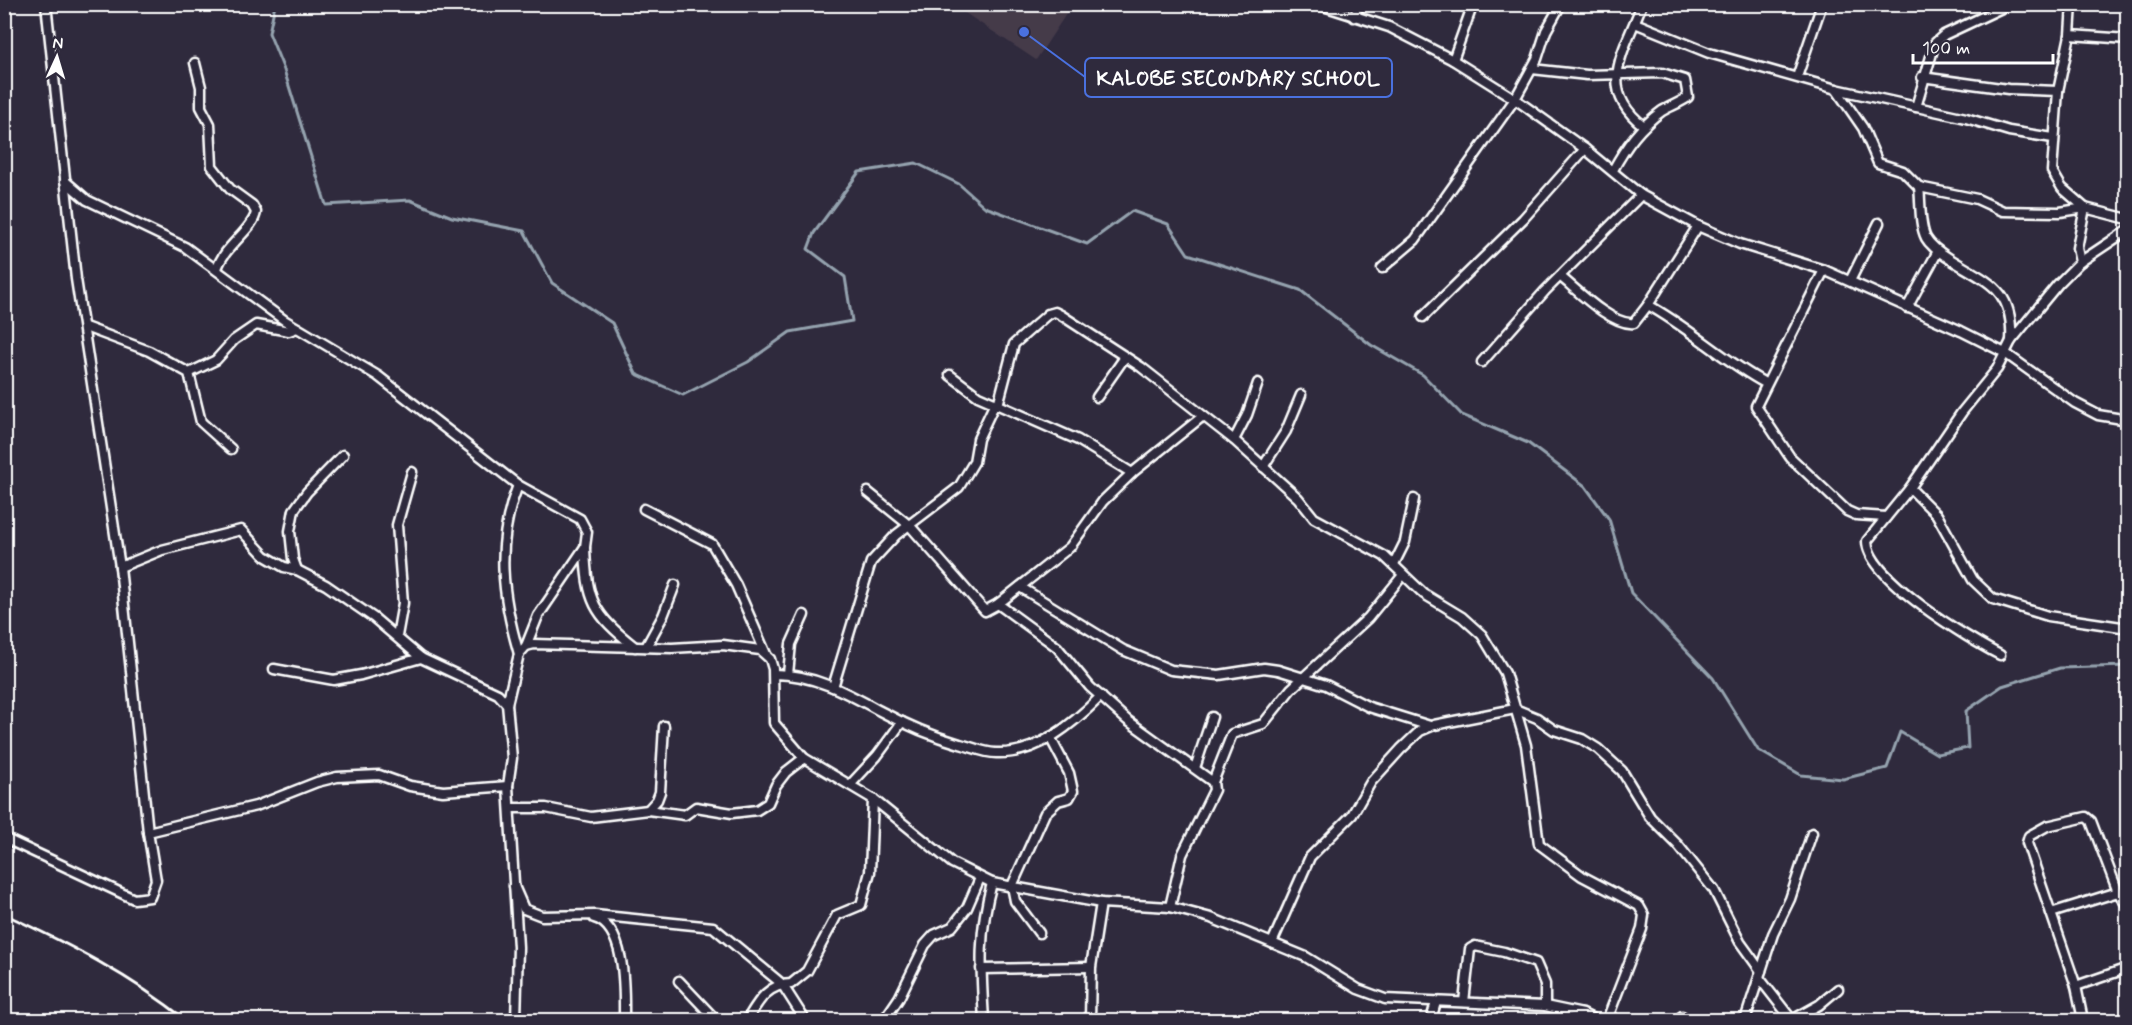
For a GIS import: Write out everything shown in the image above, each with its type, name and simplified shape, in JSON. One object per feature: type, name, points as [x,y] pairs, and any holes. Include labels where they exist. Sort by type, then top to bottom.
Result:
[{"type":"street","points":[[4,838],[134,899],[150,897],[156,880],[148,832],[120,567],[76,279],[46,4]]},
{"type":"street","points":[[1317,4],[1389,27],[1453,60],[1515,99],[1585,149],[1641,195],[1698,226],[1740,244],[1824,270],[1850,281],[2005,353],[2075,403],[2105,417],[2127,420]]},
{"type":"street","points":[[1354,17],[1360,4]]},
{"type":"street","points":[[1453,60],[1473,4]]},
{"type":"street","points":[[1382,268],[1415,240],[1515,99],[1532,69],[1546,31],[1561,4]]},
{"type":"street","points":[[1642,4],[1616,74],[1625,106],[1644,126]]},
{"type":"street","points":[[1797,77],[1822,4]]},
{"type":"street","points":[[1916,107],[1923,77],[1935,43],[1944,35],[2010,4]]},
{"type":"street","points":[[2072,4],[2070,35],[2058,91],[2052,171],[2062,188],[2085,208]]},
{"type":"street","points":[[1635,23],[1709,53],[1836,89],[1966,118],[2008,131],[2053,138]]},
{"type":"street","points":[[2070,35],[2127,39]]},
{"type":"street","points":[[195,63],[200,81],[201,107],[210,124],[212,166],[231,189],[252,205],[256,212],[255,219],[223,255],[217,269]]},
{"type":"street","points":[[1532,69],[1567,74],[1662,73],[1685,80],[1688,97],[1644,126],[1626,146],[1612,170]]},
{"type":"street","points":[[1923,77],[2008,89],[2058,91]]},
{"type":"street","points":[[1836,89],[1863,128],[1878,164],[1903,171],[1919,187],[1977,199],[2003,211],[2060,212],[2085,208],[2127,219]]},
{"type":"street","points":[[1422,317],[1523,219],[1585,149]]},
{"type":"street","points":[[65,181],[87,200],[165,235],[217,269],[297,328],[378,376],[518,485],[580,519],[587,532],[585,547],[588,589],[598,612],[607,624],[635,647]]},
{"type":"street","points":[[1919,187],[1926,238],[1938,251],[1992,283],[2003,294],[2009,307],[2011,341]]},
{"type":"street","points":[[1482,362],[1545,291],[1641,195]]},
{"type":"street","points":[[2079,262],[2077,248],[2085,208]]},
{"type":"street","points":[[1850,281],[1879,223]]},
{"type":"street","points":[[1561,277],[1603,311],[1623,322],[1634,323],[1698,226]]},
{"type":"street","points":[[2000,655],[1944,624],[1876,563],[1867,548],[1867,541],[1910,488],[1948,431],[1997,369],[2011,341],[2058,284],[2079,262],[2127,230]]},
{"type":"street","points":[[1907,308],[1938,251]]},
{"type":"street","points":[[1824,270],[1765,383],[1756,408],[1790,457],[1847,511],[1856,515],[1886,517]]},
{"type":"street","points":[[1648,305],[1706,343],[1736,367],[1765,383]]},
{"type":"street","points":[[833,687],[870,562],[910,525],[951,494],[965,478],[974,462],[978,439],[997,404],[1014,344],[1052,313],[1061,315],[1125,357],[1234,440],[1298,498],[1314,518],[1367,545],[1394,564],[1424,594],[1462,617],[1482,634],[1505,673],[1526,745],[1539,844],[1582,876],[1639,906],[1644,915],[1642,929],[1606,1020]]},
{"type":"street","points":[[189,373],[216,360],[234,340],[256,326],[289,330],[297,328]]},
{"type":"street","points":[[85,327],[149,351],[189,373],[201,422],[231,449]]},
{"type":"street","points":[[1097,397],[1125,357]]},
{"type":"street","points":[[950,375],[978,396],[1078,440],[1132,473]]},
{"type":"street","points":[[1234,440],[1247,415],[1258,383]]},
{"type":"street","points":[[1263,467],[1286,431],[1301,395]]},
{"type":"street","points":[[868,492],[910,525],[985,611],[998,604],[1070,547],[1098,507],[1132,473],[1203,416]]},
{"type":"street","points":[[297,570],[291,550],[290,526],[294,510],[307,492],[343,455]]},
{"type":"street","points":[[397,636],[403,603],[397,525],[412,472]]},
{"type":"street","points":[[518,485],[507,514],[502,541],[508,614],[519,654]]},
{"type":"street","points":[[1910,488],[1937,515],[1974,580],[1993,599],[2048,616],[2127,628]]},
{"type":"street","points":[[1394,564],[1405,542],[1414,499]]},
{"type":"street","points":[[644,509],[704,538],[717,550],[736,585],[774,674],[774,723],[804,759],[873,799],[952,863],[992,883],[1101,903],[1170,907],[1211,918],[1312,960],[1372,995],[1395,1001],[1545,1006],[1583,1014],[1595,1020]]},
{"type":"street","points":[[120,567],[162,550],[241,530],[265,556],[326,585],[397,636],[422,658],[498,694],[507,704]]},
{"type":"street","points":[[516,1020],[518,947],[508,786],[512,758],[507,704],[519,654],[526,646],[538,616],[585,547]]},
{"type":"street","points":[[1170,907],[1182,855],[1214,790],[1213,782],[1232,734],[1263,724],[1302,678],[1360,626],[1403,574]]},
{"type":"street","points":[[646,647],[663,616],[675,585]]},
{"type":"street","points":[[1020,587],[1123,650],[1172,670],[1219,675],[1264,668],[1326,685],[1369,707],[1430,726]]},
{"type":"street","points":[[998,604],[1057,646],[1083,680],[1140,731],[1213,782]]},
{"type":"street","points":[[788,674],[791,644],[804,615]]},
{"type":"street","points":[[526,646],[544,642],[635,647],[723,645],[756,648],[766,655]]},
{"type":"street","points":[[274,669],[334,680],[422,658]]},
{"type":"street","points":[[774,674],[788,674],[833,687],[933,737],[993,753],[1027,747],[1050,737],[1077,720],[1101,696]]},
{"type":"street","points":[[1272,943],[1314,852],[1352,815],[1371,782],[1386,763],[1420,730],[1456,719],[1515,709],[1537,718],[1554,730],[1582,739],[1598,748],[1622,771],[1650,817],[1678,845],[1714,890],[1740,942],[1792,1020],[1819,1005],[1838,989]]},
{"type":"street","points":[[1195,768],[1212,717]]},
{"type":"street","points":[[850,785],[877,756],[902,722]]},
{"type":"street","points":[[648,810],[657,800],[660,792],[664,726]]},
{"type":"street","points":[[1039,933],[1015,901],[1012,886],[1045,813],[1058,801],[1069,798],[1073,791],[1069,772],[1050,737]]},
{"type":"street","points":[[510,808],[546,808],[591,817],[648,810],[680,815],[696,807],[732,813],[758,810],[768,803],[776,785],[786,772],[804,759]]},
{"type":"street","points":[[148,832],[256,806],[317,782],[337,777],[379,775],[410,786],[443,791],[508,786]]},
{"type":"street","points":[[747,1020],[767,991],[782,984],[791,984],[807,971],[837,915],[861,905],[870,872],[873,799]]},
{"type":"street","points":[[2083,1020],[2076,986],[2027,843],[2034,831],[2080,817],[2091,821],[2118,892],[2127,907]]},
{"type":"street","points":[[1745,1020],[1812,833]]},
{"type":"street","points":[[884,1020],[899,998],[925,945],[934,936],[952,927],[967,908],[980,878]]},
{"type":"street","points":[[984,1020],[981,926],[992,883]]},
{"type":"street","points":[[514,886],[524,909],[531,913],[555,917],[585,916],[706,924],[753,958],[782,984],[805,1020]]},
{"type":"street","points":[[2051,913],[2118,892]]},
{"type":"street","points":[[1090,1020],[1091,967],[1101,903]]},
{"type":"street","points":[[585,916],[599,920],[612,931],[623,971],[624,1020]]},
{"type":"street","points":[[1464,1002],[1470,949],[1475,946],[1504,952],[1536,963],[1545,984],[1545,1006]]},
{"type":"street","points":[[981,969],[1091,967]]},
{"type":"street","points":[[2076,986],[2127,968]]},
{"type":"street","points":[[679,981],[716,1020]]},
{"type":"street","points":[[1431,1020],[1436,1002]]},
{"type":"shaded area","points":[[953,5],[1072,5],[1036,60]]},
{"type":"waterway","points":[[275,4],[269,33],[284,70],[326,205],[410,200],[452,217],[524,231],[552,283],[612,323],[636,374],[683,395],[748,362],[790,332],[852,321],[845,277],[808,249],[814,233],[859,172],[916,163],[959,184],[985,207],[1087,244],[1132,211],[1168,224],[1188,254],[1300,290],[1371,345],[1423,375],[1462,415],[1528,443],[1585,486],[1609,519],[1631,593],[1713,678],[1758,750],[1801,775],[1843,779],[1887,768],[1900,732],[1937,754],[1968,748],[1966,711],[2002,686],[2060,668],[2128,666]]},
{"type":"railway","points":[[4,914],[99,962],[144,989],[186,1020]]},
{"type":"place","name":"KALOBE SECONDARY SCHOOL","points":[[1024,32]]}]
